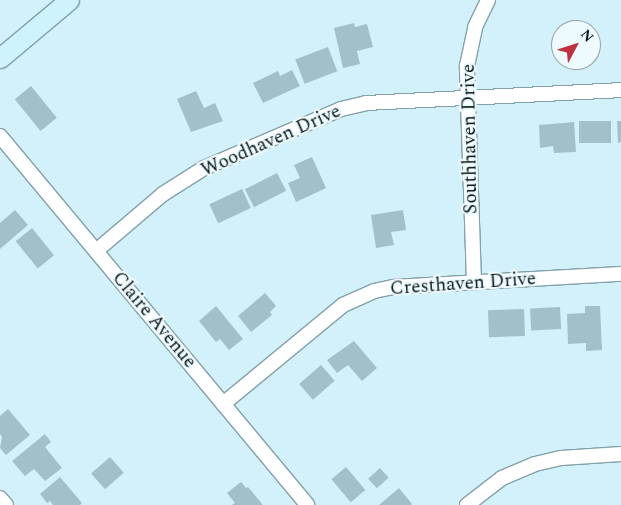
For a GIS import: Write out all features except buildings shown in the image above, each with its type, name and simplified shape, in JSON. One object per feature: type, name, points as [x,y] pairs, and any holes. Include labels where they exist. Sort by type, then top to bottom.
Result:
[{"type":"main road","points":[[0,58],[68,0]]},
{"type":"street","name":"Southhaven Drive","points":[[474,282],[468,98],[470,48],[475,27],[488,0]]},
{"type":"street","name":"Woodhaven Drive","points":[[96,251],[163,194],[204,168],[341,108],[366,103],[621,90]]},
{"type":"street","name":"Claire Avenue","points":[[0,136],[307,505]]},
{"type":"street","name":"Cresthaven Drive","points":[[223,404],[343,306],[358,297],[393,286],[621,274]]},
{"type":"street","points":[[468,505],[502,478],[535,464],[560,458],[621,454]]},
{"type":"street","points":[[0,498],[6,505]]}]
